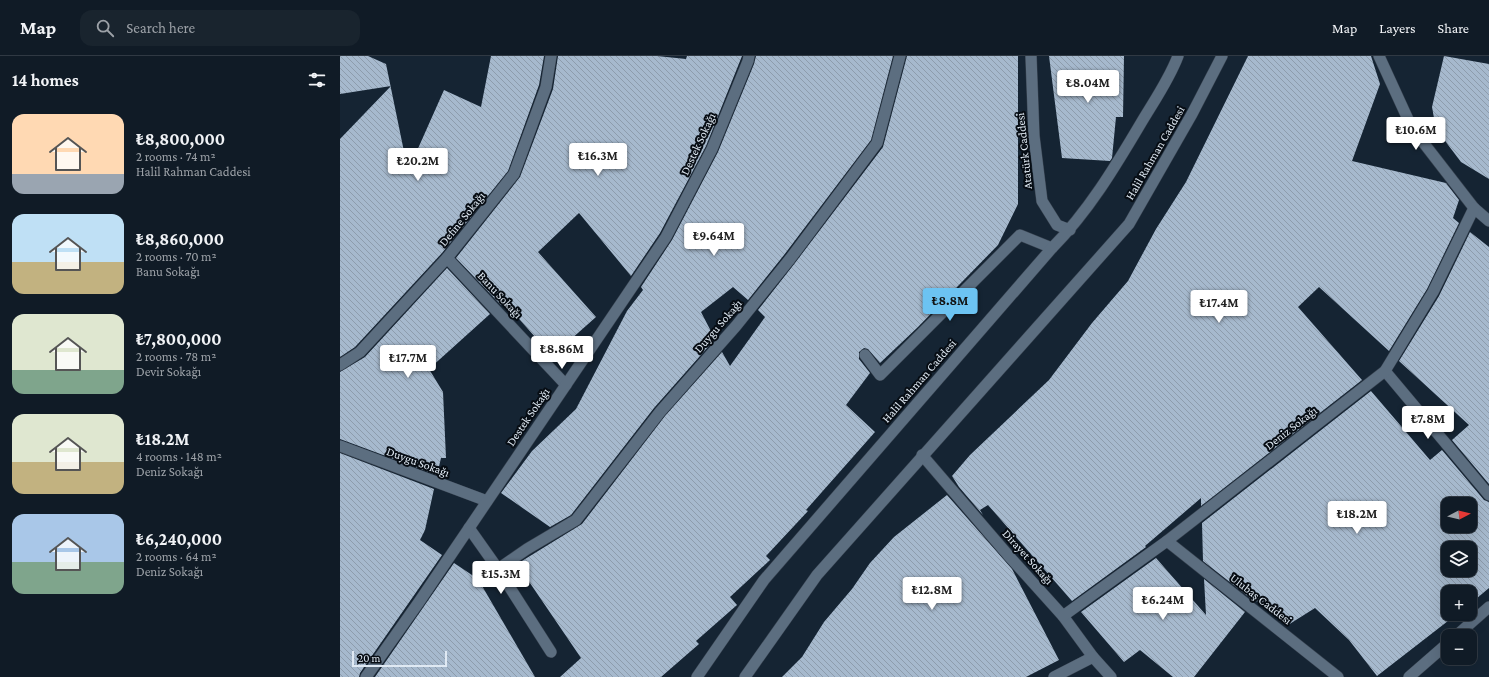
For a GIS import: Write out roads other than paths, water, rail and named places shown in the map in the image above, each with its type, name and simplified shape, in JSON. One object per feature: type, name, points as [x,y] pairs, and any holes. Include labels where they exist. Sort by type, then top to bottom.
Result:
[{"type":"street","name":"Define Sokağı","points":[[340,366],[360,352],[447,258],[514,174],[546,87],[551,56]]},
{"type":"street","name":"Destek Sokağı","points":[[366,677],[666,237],[712,149],[749,56]]},
{"type":"street","name":"Duygu Sokağı","points":[[498,569],[527,549],[576,520],[660,412],[736,326],[790,259],[877,143],[900,56]]},
{"type":"street","name":"Atatürk Caddesi","points":[[1031,56],[1034,136],[1042,201],[1057,225],[1070,230]]},
{"type":"street","name":"Halil Rahman Caddesi","points":[[697,677],[764,580],[1052,248],[1070,230],[1119,160],[1171,73],[1178,56]]},
{"type":"street","name":"Halil Rahman Caddesi","points":[[745,677],[817,575],[1129,224],[1192,114],[1222,56]]},
{"type":"street","points":[[1380,56],[1412,128],[1474,208],[1489,221]]},
{"type":"street","name":"Deniz Sokağı","points":[[1063,616],[1167,541],[1385,371],[1433,292],[1474,208]]},
{"type":"street","points":[[865,355],[880,375],[1020,235],[1052,248]]},
{"type":"street","name":"Banu Sokağı","points":[[447,258],[566,385]]},
{"type":"street","points":[[1385,371],[1489,495]]},
{"type":"street","name":"Duygu Sokağı","points":[[340,446],[487,501]]},
{"type":"street","name":"Dirayet Sokağı","points":[[922,456],[1063,616],[1093,657],[1111,677]]},
{"type":"street","points":[[469,528],[498,569],[551,652]]},
{"type":"street","name":"Ulubaş Caddesi","points":[[1167,541],[1338,677]]},
{"type":"street","points":[[1464,629],[1489,607]]},
{"type":"street","points":[[1409,677],[1441,649]]},
{"type":"street","points":[[1054,677],[1093,657]]}]
